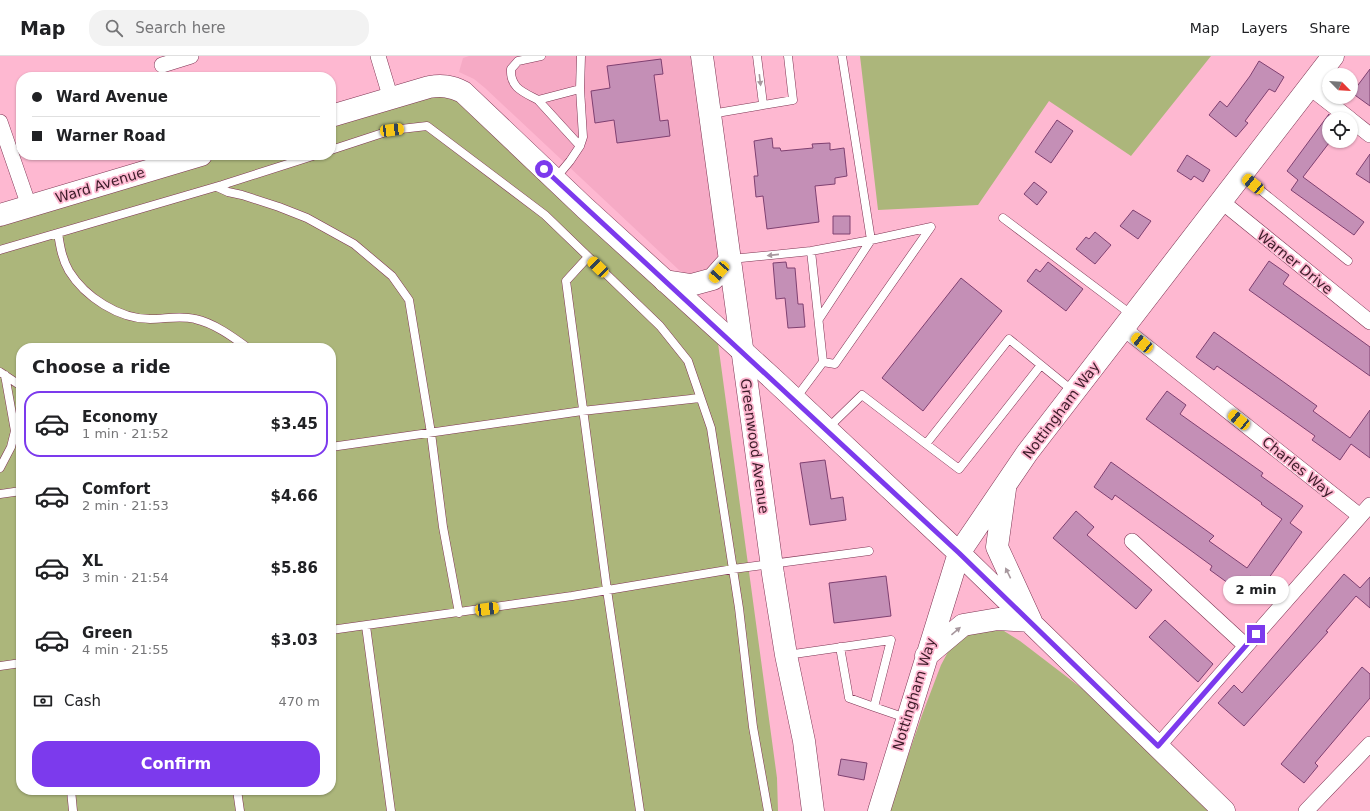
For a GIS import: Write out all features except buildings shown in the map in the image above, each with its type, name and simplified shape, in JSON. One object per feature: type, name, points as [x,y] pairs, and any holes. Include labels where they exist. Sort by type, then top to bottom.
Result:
[{"type":"street","points":[[162,66],[191,56]]},
{"type":"street","points":[[378,56],[391,99]]},
{"type":"street","name":"Greenwood Avenue","points":[[702,56],[772,565],[786,655],[804,740],[813,811]]},
{"type":"street","name":"Nottingham Way","points":[[879,811],[959,553],[1027,453],[1333,56]]},
{"type":"street","points":[[336,115],[441,85],[453,87],[463,92],[1031,621],[1224,811]]},
{"type":"street","points":[[1309,87],[1340,112]]},
{"type":"street","points":[[0,122],[29,206]]},
{"type":"street","points":[[1358,126],[1370,135]]},
{"type":"street","name":"Ward Avenue","points":[[0,215],[179,160]]},
{"type":"street","name":"Warner Drive","points":[[1221,201],[1370,322]]},
{"type":"street","points":[[666,281],[691,285],[713,279],[730,260]]},
{"type":"street","name":"Charles Way","points":[[1128,322],[1360,516]]},
{"type":"street","points":[[1006,485],[997,547],[1031,621]]},
{"type":"street","points":[[1158,746],[1370,505]]},
{"type":"street","points":[[1132,541],[1246,646]]},
{"type":"street","points":[[926,656],[963,625],[998,619],[1031,621]]},
{"type":"street","points":[[1306,811],[1370,744]]},
{"type":"street","points":[[873,811],[888,778]]},
{"type":"lane","points":[[541,56],[518,61],[512,69],[514,85],[518,90],[538,100],[580,146]]},
{"type":"lane","points":[[555,179],[570,162],[580,146],[583,131],[580,89],[580,56]]},
{"type":"lane","points":[[757,56],[763,104]]},
{"type":"lane","points":[[710,114],[793,100],[788,56]]},
{"type":"lane","points":[[819,319],[871,240],[842,56]]},
{"type":"lane","points":[[538,100],[580,89]]},
{"type":"lane","points":[[336,148],[392,130],[427,126],[545,215],[660,326],[688,361],[711,428],[733,569],[753,727],[768,811]]},
{"type":"lane","points":[[0,250],[217,187],[301,160]]},
{"type":"lane","points":[[1241,174],[1348,261]]},
{"type":"lane","points":[[217,187],[307,218],[354,244],[392,276],[409,300],[431,432],[443,527],[459,613]]},
{"type":"lane","points":[[1003,218],[1128,322]]},
{"type":"lane","points":[[730,260],[811,251],[932,227],[835,364],[823,362]]},
{"type":"lane","points":[[58,233],[61,252],[69,271],[86,292],[118,313],[149,319],[180,317],[196,319],[230,334],[242,343]]},
{"type":"lane","points":[[794,400],[823,362],[811,251]]},
{"type":"lane","points":[[588,257],[566,281],[607,590],[640,811]]},
{"type":"lane","points":[[926,444],[1009,339],[1074,392]]},
{"type":"lane","points":[[826,430],[862,395],[959,469],[1041,365]]},
{"type":"lane","points":[[2,374],[16,383]]},
{"type":"lane","points":[[0,468],[11,447],[15,431],[2,374]]},
{"type":"lane","points":[[336,446],[583,411],[700,398]]},
{"type":"lane","points":[[0,494],[16,492]]},
{"type":"lane","points":[[336,629],[459,613],[733,569],[869,551]]},
{"type":"lane","points":[[366,626],[391,811]]},
{"type":"lane","points":[[786,655],[892,640],[874,707]]},
{"type":"lane","points":[[840,647],[850,698],[907,718]]},
{"type":"lane","points":[[0,665],[16,663]]},
{"type":"lane","points":[[71,795],[73,811]]},
{"type":"lane","points":[[238,795],[240,811]]},
{"type":"shaded area","points":[[469,56],[694,56],[719,259],[716,268],[688,276],[679,270],[485,88],[474,79],[459,72],[463,58]]},
{"type":"green space","points":[[860,56],[1211,56],[1131,156],[1049,101],[978,205],[878,210]]},
{"type":"green space","points":[[459,83],[715,321],[777,778],[778,811],[0,811],[0,215],[190,160],[336,160],[336,118]]},
{"type":"green space","points":[[982,630],[1004,631],[1020,641],[1084,690],[1210,811],[889,811],[941,665],[949,650],[966,635]]},
{"type":"route","points":[[544,169],[584,208],[772,378],[858,461],[959,553],[979,574],[1031,621],[1158,746],[1256,634]]}]
